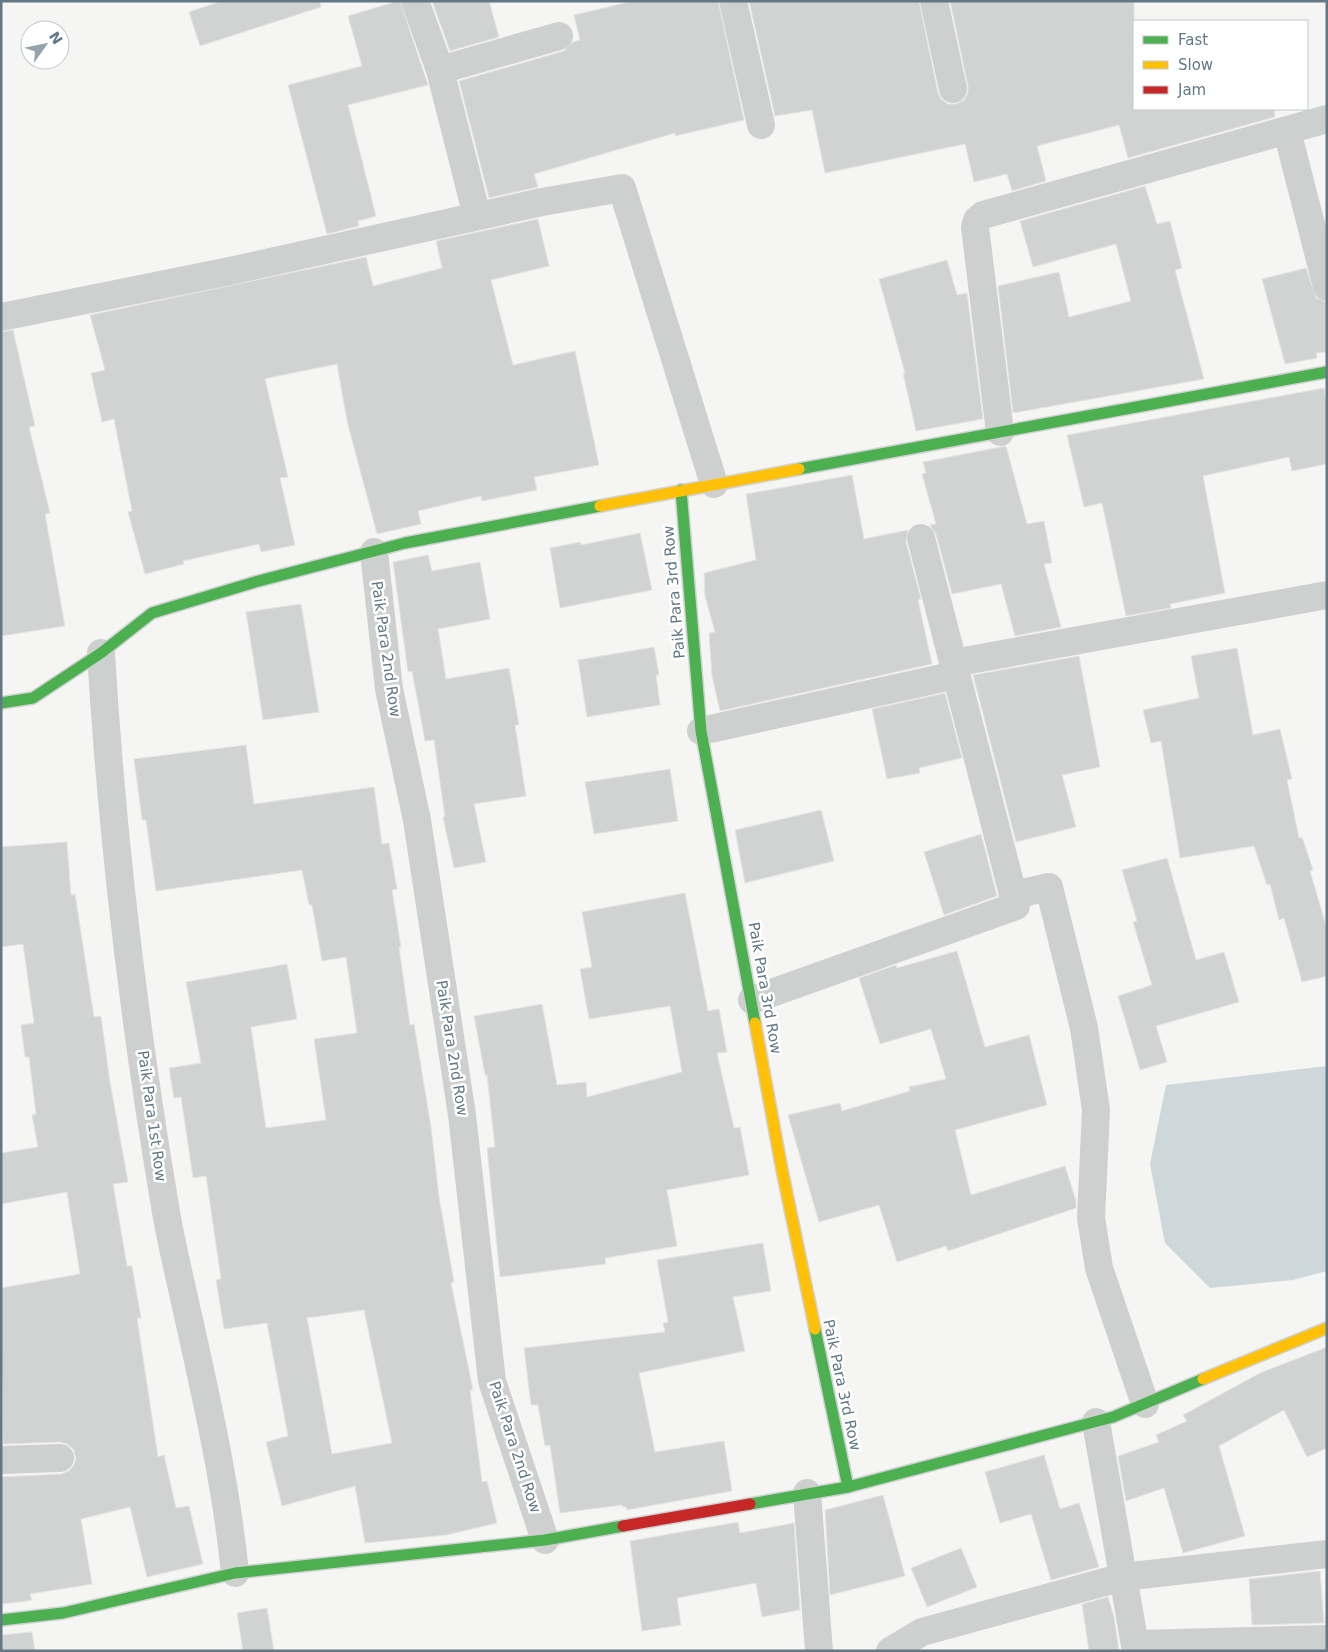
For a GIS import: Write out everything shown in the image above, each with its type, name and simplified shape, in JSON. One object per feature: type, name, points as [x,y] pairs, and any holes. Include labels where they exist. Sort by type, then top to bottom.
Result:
[{"type":"street","points":[[415,1],[440,70],[478,216]]},
{"type":"street","points":[[733,1],[761,125]]},
{"type":"street","points":[[934,1],[953,89]]},
{"type":"street","points":[[440,70],[559,36]]},
{"type":"street","points":[[1000,432],[975,227],[977,220],[983,215],[1327,119]]},
{"type":"street","points":[[1287,131],[1327,287]]},
{"type":"street","points":[[1,317],[230,271],[542,202],[622,188],[714,484]]},
{"type":"street","points":[[1,703],[33,698],[101,653],[152,613],[255,582],[405,543],[681,490],[1327,372]]},
{"type":"street","name":"Paik Para 3rd Row","points":[[681,490],[701,731],[782,1170],[848,1487]]},
{"type":"street","points":[[752,1000],[1016,906],[921,538]]},
{"type":"street","name":"Paik Para 2nd Row","points":[[374,552],[390,689],[417,820],[462,1115],[492,1381],[545,1540]]},
{"type":"street","points":[[701,731],[955,669],[1327,594]]},
{"type":"street","name":"Paik Para 1st Row","points":[[101,653],[111,797],[135,1004],[163,1198],[209,1415],[230,1526],[235,1573]]},
{"type":"street","points":[[1013,895],[1049,887],[1084,1028],[1096,1110],[1091,1218],[1099,1268],[1145,1404]]},
{"type":"street","points":[[1,1620],[63,1614],[235,1573],[545,1540],[848,1487],[1096,1422],[1145,1404],[1327,1328]]},
{"type":"street","points":[[1096,1422],[1135,1648],[1327,1640]]},
{"type":"street","points":[[1,1460],[60,1458]]},
{"type":"street","points":[[806,1493],[819,1651]]},
{"type":"street","points":[[890,1651],[922,1632],[1123,1577],[1327,1554]]},
{"type":"shaded area","points":[[1327,1066],[1327,1271],[1293,1280],[1210,1288],[1165,1243],[1150,1164],[1166,1085]]},
{"type":"building","points":[[222,1],[320,1],[321,7],[200,46],[189,12]]},
{"type":"building","points":[[400,1],[428,85],[348,105],[376,216],[358,221],[359,226],[327,234],[288,85],[362,66],[348,16]]},
{"type":"building","points":[[432,1],[489,1],[499,37],[450,51]]},
{"type":"building","points":[[633,1],[718,1],[744,120],[675,136],[675,133],[534,174],[538,187],[489,198],[459,81],[564,51],[573,42],[580,40],[574,15]]},
{"type":"building","points":[[749,1],[919,1],[938,93],[941,99],[948,104],[956,104],[964,100],[968,93],[968,86],[950,1],[1134,1],[1133,110],[1274,110],[1275,117],[1128,158],[1119,125],[1037,146],[1046,181],[1012,191],[1007,174],[974,182],[965,144],[825,173],[812,110],[775,116]]},
{"type":"building","points":[[1145,186],[1157,224],[1170,221],[1182,268],[1175,270],[1204,379],[1013,413],[998,286],[1059,272],[1069,317],[1131,301],[1116,244],[1033,267],[1020,221]]},
{"type":"building","points":[[538,219],[549,266],[491,280],[513,365],[575,351],[599,465],[534,477],[537,490],[482,501],[481,496],[418,511],[421,524],[377,534],[347,421],[337,364],[268,378],[265,379],[288,477],[280,478],[295,545],[261,552],[259,544],[183,561],[184,564],[145,574],[128,512],[132,511],[114,419],[102,422],[91,373],[105,370],[90,315],[366,257],[373,286],[442,268],[436,241]]},
{"type":"building","points":[[947,260],[957,295],[967,293],[983,419],[916,431],[903,373],[905,373],[879,279]]},
{"type":"building","points":[[1306,268],[1316,298],[1327,302],[1327,352],[1316,353],[1317,358],[1285,364],[1262,279]]},
{"type":"building","points":[[13,330],[35,426],[29,427],[50,513],[45,514],[65,626],[1,636],[1,332]]},
{"type":"building","points":[[1324,388],[1327,402],[1327,464],[1292,471],[1289,457],[1203,476],[1225,593],[1170,604],[1171,608],[1126,616],[1102,503],[1084,507],[1067,435]]},
{"type":"building","points":[[1006,446],[1027,524],[1044,521],[1052,563],[1044,564],[1061,627],[1015,636],[1001,584],[952,594],[936,534],[930,525],[936,524],[922,474],[926,473],[923,462]]},
{"type":"building","points":[[852,475],[864,539],[908,530],[906,542],[921,599],[918,600],[932,664],[720,711],[712,676],[709,633],[715,632],[705,596],[704,573],[756,560],[746,494]]},
{"type":"building","points":[[640,533],[652,590],[560,608],[550,548],[580,542],[581,545]]},
{"type":"building","points":[[428,555],[432,571],[480,562],[490,619],[438,629],[446,679],[509,668],[519,725],[515,725],[526,796],[474,804],[486,862],[454,868],[443,817],[445,817],[434,740],[425,741],[412,671],[408,672],[393,562]]},
{"type":"building","points":[[301,604],[319,712],[263,720],[246,612]]},
{"type":"building","points":[[654,647],[659,675],[656,675],[660,705],[587,717],[578,660]]},
{"type":"building","points":[[1237,648],[1253,735],[1280,729],[1292,779],[1287,780],[1299,838],[1302,837],[1313,870],[1310,871],[1327,929],[1327,976],[1302,982],[1284,918],[1279,920],[1270,884],[1267,885],[1254,846],[1180,858],[1161,741],[1151,743],[1143,710],[1199,698],[1191,656]]},
{"type":"building","points":[[1079,656],[1100,767],[1062,775],[1076,827],[1016,842],[973,675]]},
{"type":"building","points":[[945,693],[962,758],[919,768],[920,773],[887,779],[872,709]]},
{"type":"building","points":[[246,745],[254,804],[374,787],[382,844],[389,843],[397,889],[392,890],[410,1025],[414,1024],[431,1127],[439,1197],[454,1282],[451,1283],[473,1390],[470,1390],[482,1482],[487,1481],[497,1523],[446,1535],[365,1543],[355,1486],[282,1506],[266,1442],[288,1436],[267,1323],[224,1329],[216,1280],[221,1279],[206,1176],[193,1178],[181,1097],[174,1098],[169,1068],[201,1063],[186,982],[287,964],[297,1019],[251,1027],[266,1128],[326,1120],[314,1039],[357,1033],[346,957],[322,961],[312,905],[309,905],[302,870],[156,891],[146,820],[142,820],[134,759]],"holes":[[[364,1310],[392,1443],[332,1454],[307,1318]]]},
{"type":"building","points":[[670,769],[678,821],[594,834],[585,782]]},
{"type":"building","points":[[821,810],[834,861],[745,883],[735,830]]},
{"type":"building","points":[[981,834],[997,896],[944,915],[924,852]]},
{"type":"building","points":[[67,842],[71,895],[75,894],[94,1017],[101,1016],[110,1082],[128,1182],[113,1184],[127,1266],[132,1266],[141,1318],[137,1318],[158,1457],[164,1455],[176,1508],[189,1506],[203,1564],[147,1577],[130,1507],[81,1519],[92,1584],[30,1594],[32,1600],[1,1604],[1,1477],[61,1474],[69,1471],[74,1465],[76,1458],[73,1449],[67,1444],[60,1442],[3,1444],[1,1288],[80,1274],[67,1192],[1,1204],[1,1153],[38,1147],[32,1115],[36,1114],[29,1057],[25,1057],[21,1025],[34,1023],[23,944],[1,947],[1,847]]},
{"type":"building","points":[[1167,858],[1196,960],[1224,952],[1239,1002],[1156,1026],[1167,1062],[1140,1070],[1118,996],[1152,985],[1133,922],[1137,921],[1122,870]]},
{"type":"building","points":[[685,893],[708,1011],[719,1009],[727,1052],[717,1053],[734,1128],[740,1127],[749,1175],[667,1190],[677,1246],[605,1258],[606,1264],[500,1277],[487,1148],[495,1147],[487,1075],[485,1075],[474,1016],[542,1004],[557,1085],[586,1082],[587,1097],[682,1072],[670,1006],[589,1019],[580,969],[592,967],[582,912]]},
{"type":"building","points":[[957,951],[985,1047],[1029,1035],[1047,1105],[955,1130],[971,1195],[1065,1166],[1076,1201],[1076,1208],[948,1251],[946,1246],[897,1262],[879,1205],[819,1222],[788,1115],[840,1103],[842,1111],[910,1091],[909,1087],[946,1079],[931,1029],[880,1044],[859,978],[896,965],[897,968]]},
{"type":"building","points":[[763,1243],[771,1291],[733,1297],[745,1351],[639,1373],[655,1452],[724,1441],[732,1491],[627,1510],[622,1505],[560,1513],[550,1445],[545,1446],[538,1405],[531,1405],[524,1348],[665,1332],[663,1323],[668,1322],[657,1260]]},
{"type":"building","points":[[1327,1347],[1327,1448],[1307,1457],[1284,1410],[1219,1446],[1245,1536],[1183,1553],[1164,1488],[1126,1501],[1118,1456],[1159,1442],[1156,1435],[1187,1421],[1183,1415],[1260,1373]]},
{"type":"building","points":[[1044,1455],[1060,1509],[1079,1503],[1099,1567],[1051,1580],[1031,1514],[1000,1523],[985,1472]]},
{"type":"building","points":[[883,1495],[905,1576],[830,1595],[825,1510]]},
{"type":"building","points":[[738,1522],[740,1533],[794,1523],[800,1610],[762,1617],[756,1583],[677,1598],[681,1625],[642,1631],[630,1541]]},
{"type":"building","points":[[961,1548],[977,1587],[927,1607],[911,1568]]},
{"type":"building","points":[[1320,1571],[1324,1623],[1252,1625],[1249,1579]]},
{"type":"building","points":[[1108,1597],[1114,1617],[1119,1651],[1089,1651],[1082,1604]]},
{"type":"building","points":[[267,1608],[274,1651],[243,1651],[237,1613]]},
{"type":"building","points":[[32,1632],[35,1651],[1,1651],[1,1635]]},
{"type":"traffic: fast","points":[[799,469],[1327,372]]},
{"type":"traffic: fast","points":[[681,490],[701,731],[755,1023]]},
{"type":"traffic: fast","points":[[1,703],[33,698],[101,653],[152,613],[255,582],[405,543],[600,506]]},
{"type":"traffic: fast","points":[[815,1329],[848,1487]]},
{"type":"traffic: fast","points":[[750,1504],[848,1487],[1113,1417],[1203,1379]]},
{"type":"traffic: fast","points":[[1,1620],[63,1613],[235,1573],[545,1540],[623,1526]]},
{"type":"traffic: slow","points":[[600,506],[799,469]]},
{"type":"traffic: slow","points":[[755,1023],[782,1170],[815,1329]]},
{"type":"traffic: slow","points":[[1203,1379],[1327,1328]]},
{"type":"traffic: jam","points":[[623,1526],[750,1504]]}]
